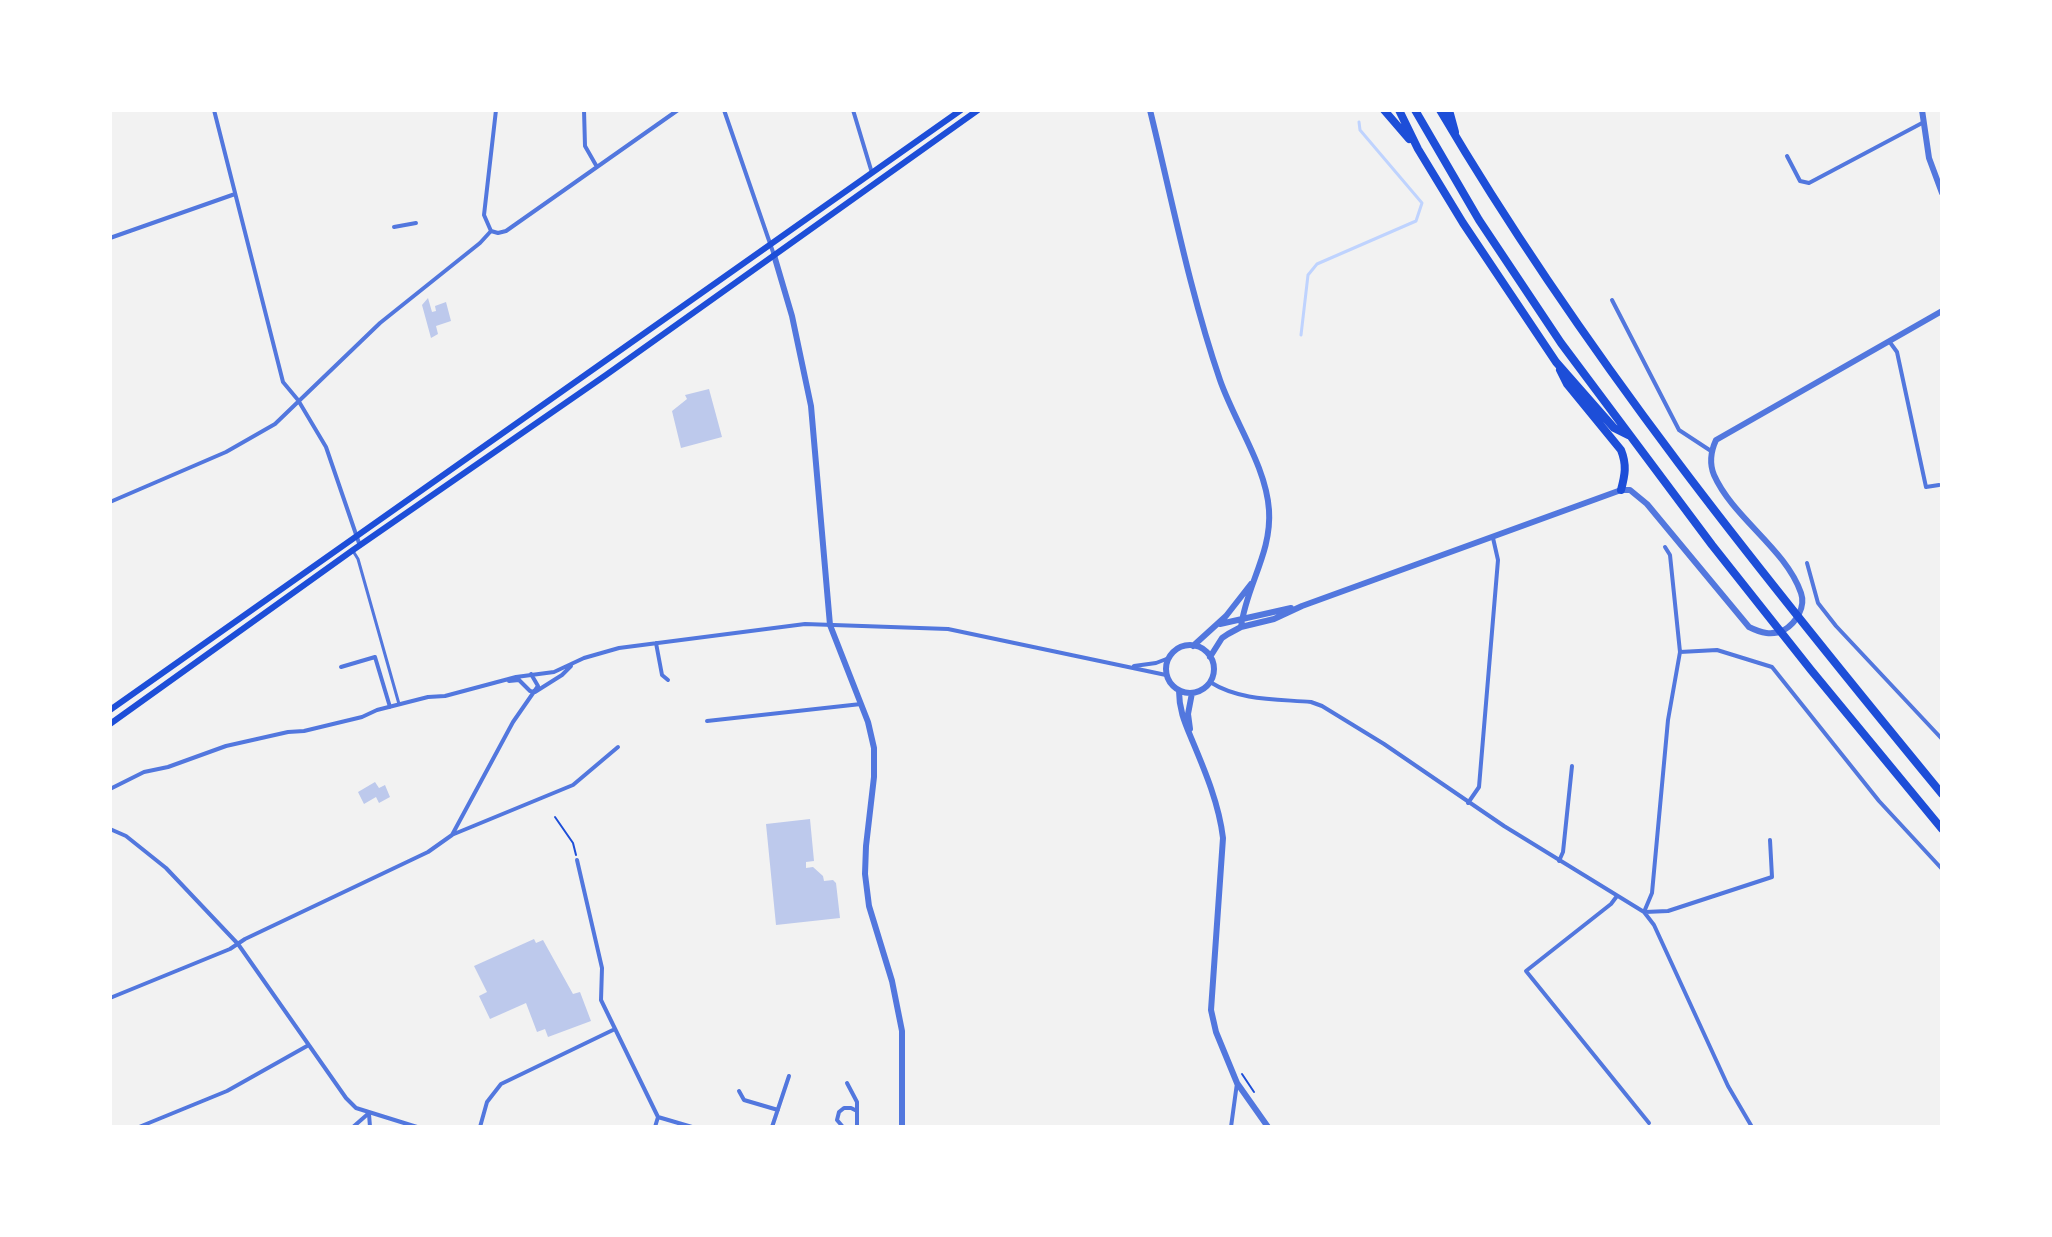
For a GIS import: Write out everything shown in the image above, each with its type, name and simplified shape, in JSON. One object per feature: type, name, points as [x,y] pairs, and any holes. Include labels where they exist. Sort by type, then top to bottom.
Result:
[{"type":"highway","points":[[1384,110],[1418,149]]},
{"type":"highway","points":[[1399,110],[1418,149],[1463,223],[1556,362],[1567,384],[1621,450],[1625,461],[1621,490]]},
{"type":"highway","points":[[1415,110],[1479,220],[1561,343],[1811,670],[1942,829]]},
{"type":"highway","points":[[1440,110],[1517,237],[1585,338],[1785,603],[1942,794]]},
{"type":"highway","points":[[1449,110],[1456,137]]},
{"type":"highway","points":[[1556,362],[1614,428],[1629,435]]},
{"type":"main road","points":[[110,710],[961,110]]},
{"type":"main road","points":[[110,724],[978,110]]},
{"type":"street","points":[[214,110],[283,382],[287,391],[298,400],[326,447],[335,469],[356,536],[358,559],[399,704]]},
{"type":"street","points":[[491,231],[484,215],[496,110]]},
{"type":"street","points":[[584,110],[585,146],[597,167]]},
{"type":"street","points":[[491,231],[506,231],[678,110]]},
{"type":"street","points":[[724,110],[792,316],[811,406],[830,625],[861,704],[874,748],[865,874],[869,906],[892,981],[902,1031],[902,1127]]},
{"type":"street","points":[[853,110],[872,173]]},
{"type":"street","points":[[1150,110],[1205,334],[1234,417],[1264,482],[1269,511],[1268,531],[1242,623],[1222,638],[1210,657]]},
{"type":"street","points":[[1922,110],[1929,158],[1942,193]]},
{"type":"street","points":[[1787,156],[1800,181],[1809,183],[1924,122]]},
{"type":"street","points":[[110,238],[235,194]]},
{"type":"street","points":[[394,227],[416,223]]},
{"type":"street","points":[[110,502],[226,452],[275,424],[380,323],[491,231]]},
{"type":"street","points":[[1612,300],[1679,430],[1711,451]]},
{"type":"street","points":[[1218,624],[1274,619],[1302,606],[1621,490],[1630,490],[1647,504],[1749,627],[1763,633],[1782,631],[1795,621],[1803,600],[1801,591],[1785,565],[1713,474],[1711,451],[1716,440],[1942,311]]},
{"type":"street","points":[[1889,341],[1897,352],[1926,487],[1939,485]]},
{"type":"street","points":[[1468,803],[1479,787],[1498,560],[1493,538]]},
{"type":"street","points":[[1644,912],[1652,893],[1668,720],[1680,652],[1670,555],[1665,547]]},
{"type":"street","points":[[1807,563],[1818,603],[1942,739]]},
{"type":"street","points":[[1193,646],[1218,624],[1256,578]]},
{"type":"street","points":[[110,789],[144,772],[168,767],[226,746],[312,729],[399,704],[531,674],[554,672],[601,652],[795,625],[948,629],[1166,675]]},
{"type":"street","points":[[656,643],[662,675],[668,680]]},
{"type":"street","points":[[1120,665],[1139,666],[1169,658],[1182,647],[1193,646],[1210,657],[1214,670],[1210,682],[1205,688],[1192,693],[1179,691],[1166,675],[1169,658]]},
{"type":"street","points":[[1680,652],[1717,650],[1772,667],[1879,801],[1942,869]]},
{"type":"street","points":[[341,667],[375,657],[390,707]]},
{"type":"street","points":[[506,681],[519,680],[535,692],[562,675],[574,663]]},
{"type":"street","points":[[452,835],[513,722],[538,686],[531,674]]},
{"type":"street","points":[[1210,682],[1241,696],[1311,702],[1322,706],[1384,744],[1468,803],[1644,912],[1654,925],[1728,1086],[1752,1127]]},
{"type":"street","points":[[1179,691],[1182,718],[1221,822],[1223,838],[1211,1010],[1216,1032],[1237,1083],[1268,1127]]},
{"type":"street","points":[[1191,737],[1188,714],[1192,693]]},
{"type":"street","points":[[707,721],[861,704]]},
{"type":"street","points":[[110,998],[238,944],[428,852],[452,835],[573,785],[618,747]]},
{"type":"street","points":[[1559,861],[1563,852],[1572,766]]},
{"type":"street","points":[[110,829],[126,836],[166,868],[238,944],[307,1046],[356,1108],[417,1127]]},
{"type":"street","points":[[1644,912],[1668,911],[1772,877],[1770,840]]},
{"type":"street","points":[[577,860],[602,968],[601,1000],[658,1117],[655,1127]]},
{"type":"street","points":[[1617,896],[1526,971],[1649,1123]]},
{"type":"street","points":[[480,1127],[487,1102],[501,1084],[615,1029]]},
{"type":"street","points":[[139,1127],[227,1091],[307,1046]]},
{"type":"street","points":[[772,1127],[789,1076]]},
{"type":"street","points":[[847,1083],[857,1102],[857,1127]]},
{"type":"street","points":[[1231,1127],[1237,1083]]},
{"type":"street","points":[[739,1091],[744,1100],[778,1110]]},
{"type":"street","points":[[843,1127],[837,1120],[839,1112],[844,1108],[857,1111]]},
{"type":"street","points":[[353,1127],[369,1113]]},
{"type":"street","points":[[369,1113],[370,1127]]},
{"type":"street","points":[[658,1117],[692,1127]]},
{"type":"path","points":[[555,817],[573,843],[577,860]]},
{"type":"building","points":[[428,298],[432,312],[436,311],[435,306],[446,302],[451,321],[436,326],[438,334],[431,338],[422,305]]},
{"type":"building","points":[[709,389],[722,437],[681,448],[672,411],[687,399],[685,395]]},
{"type":"building","points":[[375,782],[379,788],[385,785],[390,797],[379,803],[376,797],[364,804],[358,792]]},
{"type":"building","points":[[810,819],[814,861],[806,862],[806,868],[813,867],[824,881],[833,880],[836,883],[840,918],[776,925],[766,824]]},
{"type":"building","points":[[534,939],[536,943],[543,940],[573,994],[580,992],[591,1021],[548,1037],[545,1029],[537,1032],[526,1003],[490,1019],[479,996],[487,992],[474,966]]},
{"type":"waterway","points":[[1301,335],[1308,275],[1317,264],[1416,221],[1422,203],[1360,130],[1359,122]]}]
